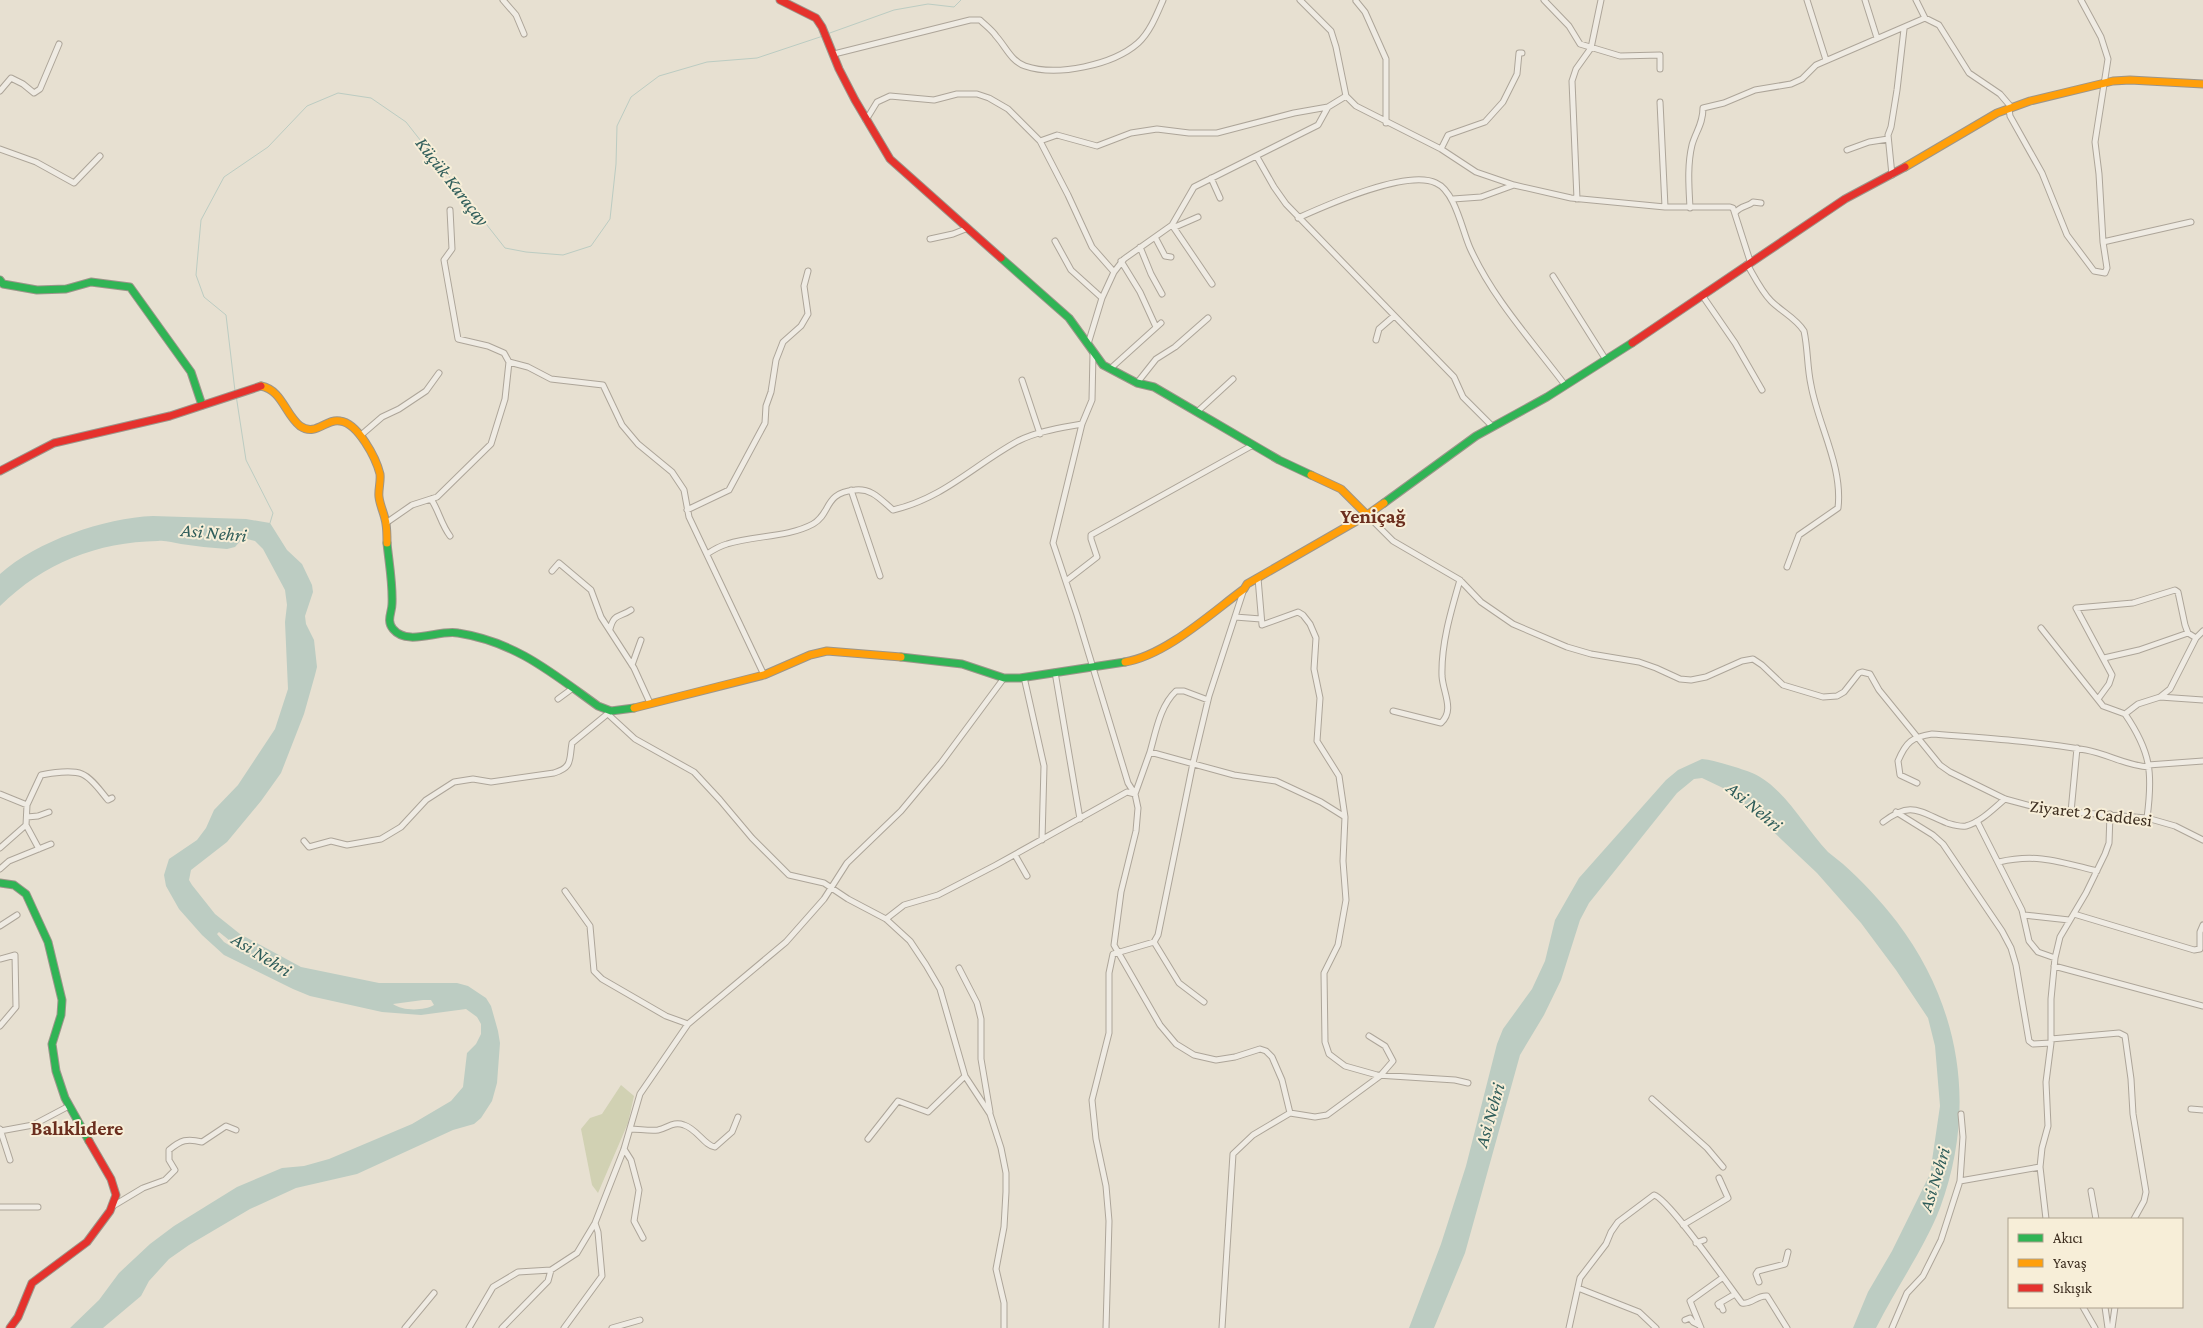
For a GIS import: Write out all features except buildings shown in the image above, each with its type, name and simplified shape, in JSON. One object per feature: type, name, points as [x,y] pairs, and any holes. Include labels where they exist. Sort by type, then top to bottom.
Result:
[{"type":"street","points":[[502,0],[516,15],[524,34]]},
{"type":"street","points":[[780,0],[816,18],[865,120],[890,159],[1069,318],[1093,353],[1110,369],[1137,383],[1154,387],[1279,460],[1341,489],[1393,541],[1460,580],[1451,610],[1442,662],[1443,681],[1449,710],[1447,718],[1441,723],[1393,711]]},
{"type":"street","points":[[834,54],[970,20],[980,20],[996,36],[1011,56],[1025,66],[1058,70],[1082,69],[1120,54],[1139,42],[1155,20],[1164,0]]},
{"type":"street","points":[[1300,0],[1331,31],[1346,96],[1356,106],[1386,123],[1441,148],[1476,172],[1514,185],[1577,199],[1665,207],[1733,208],[1749,263],[1761,289],[1771,301],[1799,323],[1804,331],[1811,385],[1829,441],[1839,497],[1838,508],[1799,534],[1787,567]]},
{"type":"street","points":[[1356,0],[1365,12],[1386,59],[1386,123]]},
{"type":"street","points":[[1544,0],[1569,26],[1580,44],[1620,56],[1660,55],[1660,69]]},
{"type":"street","points":[[1577,199],[1572,81],[1576,69],[1591,48],[1602,0]]},
{"type":"street","points":[[1807,0],[1826,60]]},
{"type":"street","points":[[1865,0],[1877,38]]},
{"type":"street","points":[[1916,0],[1926,18],[1940,25],[1970,73],[2000,94],[2010,108],[2010,116],[2042,173],[2067,236],[2094,271],[2105,273],[2107,268],[2103,242],[2095,142],[2108,58],[2101,37],[2081,0]]},
{"type":"street","points":[[1690,208],[1689,162],[1692,144],[1703,122],[1703,108],[1724,103],[1755,90],[1777,87],[1802,79],[1808,70],[1826,60],[1877,38],[1904,29],[1926,18]]},
{"type":"street","points":[[1892,176],[1888,139],[1897,90],[1904,29]]},
{"type":"street","points":[[0,91],[12,78],[34,93],[40,90],[59,44]]},
{"type":"street","points":[[1441,148],[1448,135],[1484,122],[1503,102],[1517,74],[1517,56],[1519,53],[1522,53]]},
{"type":"street","points":[[1154,942],[1160,927],[1193,763],[1208,700],[1247,584],[1367,515],[1476,436],[1606,360],[1845,199],[1892,176],[1997,113],[2030,101],[2105,83],[2130,80],[2203,84]]},
{"type":"street","points":[[865,120],[877,102],[890,96],[934,100],[958,94],[977,94],[989,98],[1008,109],[1040,141],[1068,195],[1092,248],[1114,272]]},
{"type":"street","points":[[1040,141],[1057,135],[1097,146],[1131,133],[1157,128],[1190,133],[1217,133],[1294,113],[1328,107],[1346,96]]},
{"type":"street","points":[[1660,102],[1665,207]]},
{"type":"street","points":[[1173,226],[1194,187],[1318,125],[1328,107]]},
{"type":"street","points":[[1847,150],[1869,142],[1888,139]]},
{"type":"street","points":[[0,150],[36,162],[74,183],[100,156]]},
{"type":"street","points":[[1257,156],[1274,188],[1298,218],[1454,377],[1463,396],[1493,427]]},
{"type":"street","points":[[1211,178],[1220,198]]},
{"type":"street","points":[[1298,218],[1343,197],[1406,180],[1436,183],[1452,199],[1471,250],[1492,288],[1565,385]]},
{"type":"street","points":[[1452,199],[1481,197],[1514,185]]},
{"type":"street","points":[[1735,213],[1742,206],[1753,202],[1761,203]]},
{"type":"street","points":[[386,523],[412,506],[437,497],[491,444],[505,400],[509,362],[504,353],[488,346],[458,339],[444,260],[452,249],[450,210]]},
{"type":"street","points":[[1088,344],[1102,298],[1121,261],[1173,226],[1198,217]]},
{"type":"street","points":[[2103,242],[2191,222]]},
{"type":"street","points":[[1173,226],[1212,284]]},
{"type":"street","points":[[930,239],[953,234],[968,228]]},
{"type":"street","points":[[1155,237],[1165,256],[1171,257]]},
{"type":"street","points":[[1056,241],[1071,270],[1102,298]]},
{"type":"street","points":[[1140,247],[1148,268],[1162,294]]},
{"type":"street","points":[[1110,369],[1158,325],[1121,261]]},
{"type":"street","points":[[687,510],[729,490],[765,422],[766,406],[771,392],[776,360],[783,342],[800,326],[808,314],[804,286],[808,271]]},
{"type":"street","points":[[1553,276],[1606,360]]},
{"type":"street","points":[[1,283],[37,290],[66,289],[91,282],[130,287],[191,372],[203,405]]},
{"type":"street","points":[[1702,294],[1735,343],[1762,390]]},
{"type":"street","points":[[1376,340],[1380,329],[1394,316]]},
{"type":"street","points":[[1137,383],[1156,359],[1176,347],[1208,318]]},
{"type":"street","points":[[1093,353],[1092,400],[1082,424],[1053,543],[1128,783],[1135,794],[1138,808],[1136,831],[1122,892],[1114,945],[1160,1025],[1176,1044],[1194,1055],[1216,1060],[1235,1057],[1260,1049],[1266,1051],[1272,1057],[1282,1080],[1290,1113]]},
{"type":"street","points":[[509,362],[528,368],[551,379],[603,385],[622,425],[638,444],[672,472],[684,490],[689,517],[764,675]]},
{"type":"street","points":[[360,436],[382,417],[399,409],[426,391],[439,373]]},
{"type":"street","points":[[1022,380],[1040,434]]},
{"type":"street","points":[[1197,412],[1233,380]]},
{"type":"street","points":[[0,471],[54,443],[170,416],[261,386],[272,390],[299,426],[316,430],[338,420],[348,423],[360,436],[377,465],[380,476],[379,497],[386,523],[392,604],[389,618],[391,627],[398,634],[410,637],[455,632],[472,635],[514,649],[598,706],[610,712],[610,716],[635,739],[694,772],[752,838],[789,875],[824,883],[886,919],[916,950],[940,989],[965,1076],[990,1114]]},
{"type":"street","points":[[707,554],[728,544],[800,529],[814,523],[834,497],[841,492],[858,489],[877,494],[893,510],[908,506],[955,484],[988,459],[1020,440],[1082,424]]},
{"type":"street","points":[[1066,580],[1097,557],[1091,535],[1252,445]]},
{"type":"street","points":[[851,490],[880,576]]},
{"type":"street","points":[[431,499],[436,506],[441,524],[450,536]]},
{"type":"street","points":[[552,571],[559,562],[591,590],[601,616],[632,665],[650,703]]},
{"type":"street","points":[[1258,578],[1262,625],[1298,612],[1310,624],[1316,638],[1314,669],[1320,698],[1317,741],[1339,776],[1345,817],[1343,860],[1346,900],[1338,945],[1324,973],[1325,1042],[1331,1057],[1345,1066],[1380,1076],[1455,1080],[1468,1083]]},
{"type":"street","name":"Ziyaret 2 Caddesi","points":[[1460,580],[1481,602],[1513,624],[1591,654],[1639,662],[1680,679],[1690,680],[1706,677],[1742,661],[1753,660],[1762,665],[1783,685],[1823,697],[1831,697],[1844,692],[1859,673],[1867,672],[1879,690],[1940,765],[2005,800],[2037,808],[2147,818],[2174,826],[2203,840]]},
{"type":"street","points":[[304,841],[308,847],[331,841],[347,845],[381,839],[401,827],[426,800],[454,782],[473,779],[491,782],[564,770],[569,764],[572,743],[610,712],[764,675],[810,655],[827,651],[870,653],[962,664],[1004,678],[1024,677],[1092,665],[1142,659],[1162,649],[1244,589]]},
{"type":"street","points":[[2098,699],[2109,684],[2112,675],[2076,608],[2134,603],[2175,590],[2178,592],[2188,632],[2196,638]]},
{"type":"street","points":[[610,629],[612,621],[616,616],[631,610]]},
{"type":"street","points":[[1235,617],[1261,619]]},
{"type":"street","points":[[2040,628],[2106,708],[2125,714],[2138,733],[2148,766],[2151,786],[2147,818]]},
{"type":"street","points":[[2125,714],[2138,704],[2160,697],[2170,689],[2196,638],[2203,631]]},
{"type":"street","points":[[2104,658],[2139,650],[2188,632]]},
{"type":"street","points":[[632,665],[641,640]]},
{"type":"street","points":[[1055,672],[1080,819]]},
{"type":"street","points":[[1024,677],[1044,766],[1042,840]]},
{"type":"street","points":[[469,1328],[493,1287],[518,1272],[551,1270],[577,1253],[595,1223],[624,1149],[640,1094],[688,1024],[786,942],[824,899],[847,863],[901,812],[941,763],[1004,678]]},
{"type":"street","points":[[558,699],[573,688]]},
{"type":"street","points":[[1135,794],[1162,712],[1170,696],[1176,691],[1184,691],[1208,700]]},
{"type":"street","points":[[2160,697],[2203,700]]},
{"type":"street","points":[[1918,783],[1902,778],[1897,766],[1901,752],[1916,737],[1932,734],[2077,748],[2105,754],[2130,764],[2148,766],[2203,761]]},
{"type":"street","points":[[2072,812],[2077,748]]},
{"type":"street","points":[[1150,752],[1234,775],[1276,781],[1321,802],[1345,817]]},
{"type":"street","points":[[39,849],[26,825],[27,805],[41,775],[50,773],[82,774],[97,786],[108,800],[112,798]]},
{"type":"street","points":[[886,919],[904,905],[938,895],[1015,855],[1127,792],[1135,794]]},
{"type":"street","points":[[0,794],[27,805]]},
{"type":"street","points":[[1883,822],[1896,812],[1904,809],[1917,810],[1961,827],[1976,821],[2005,800]]},
{"type":"street","points":[[27,817],[50,812]]},
{"type":"street","points":[[1896,812],[1933,835],[1943,844],[1978,893],[2011,948],[2016,965],[2029,1042],[2033,1044],[2119,1033],[2125,1036],[2131,1079],[2133,1114],[2146,1192],[2144,1201],[2135,1218]]},
{"type":"street","points":[[2046,1218],[2040,1167],[2042,1148],[2048,1126],[2046,1082],[2051,1041],[2055,958],[2060,937],[2097,871],[2109,843],[2110,814]]},
{"type":"street","points":[[1976,821],[1999,862],[2024,915],[2027,935],[2033,948],[2038,952],[2055,958]]},
{"type":"street","points":[[0,848],[26,825]]},
{"type":"street","points":[[0,869],[9,861],[51,844]]},
{"type":"street","points":[[1015,855],[1026,876]]},
{"type":"street","points":[[1999,862],[2016,858],[2037,857],[2097,871]]},
{"type":"street","points":[[0,883],[14,885],[26,894],[53,955],[61,990],[62,1008],[52,1044],[62,1090],[114,1186],[116,1195],[113,1206],[86,1242],[32,1283],[25,1296],[18,1318],[10,1328]]},
{"type":"street","points":[[566,890],[590,926],[594,971],[602,978],[666,1016],[688,1024]]},
{"type":"street","points":[[2074,914],[2194,950],[2200,949],[2200,932],[2203,925]]},
{"type":"street","points":[[0,926],[17,915]]},
{"type":"street","points":[[2024,915],[2069,920]]},
{"type":"street","points":[[1106,1328],[1109,1221],[1106,1186],[1096,1139],[1092,1100],[1109,1034],[1109,973],[1113,954],[1154,942]]},
{"type":"street","points":[[1154,942],[1179,983],[1204,1002]]},
{"type":"street","points":[[0,959],[15,955],[17,986],[16,1007],[0,1026]]},
{"type":"street","points":[[2054,966],[2203,1006]]},
{"type":"street","points":[[960,968],[977,1003],[981,1019],[981,1060],[990,1114],[1006,1173],[1004,1227],[998,1247],[996,1269],[1004,1303],[1004,1328]]},
{"type":"street","points":[[1222,1328],[1233,1154],[1253,1135],[1290,1113],[1315,1117],[1327,1115],[1380,1076],[1393,1061],[1385,1046],[1370,1036]]},
{"type":"street","points":[[868,1139],[898,1101],[928,1112],[965,1076]]},
{"type":"street","points":[[1652,1099],[1707,1148],[1722,1166]]},
{"type":"street","points":[[10,1160],[0,1130],[33,1125],[70,1106]]},
{"type":"street","points":[[2191,1109],[2203,1110]]},
{"type":"street","points":[[1892,1328],[1907,1293],[1923,1276],[1941,1240],[1960,1181],[1963,1136],[1961,1114]]},
{"type":"street","points":[[630,1129],[656,1130],[672,1124],[682,1124],[697,1131],[708,1145],[715,1147],[732,1132],[738,1117]]},
{"type":"street","points":[[113,1206],[143,1188],[165,1180],[175,1170],[169,1160],[169,1150],[180,1140],[190,1139],[202,1142],[226,1126],[236,1130]]},
{"type":"street","points":[[624,1149],[631,1160],[639,1190],[634,1221],[644,1238]]},
{"type":"street","points":[[1960,1181],[2040,1167]]},
{"type":"street","points":[[1683,1225],[1728,1198],[1719,1178]]},
{"type":"street","points":[[2091,1191],[2096,1218]]},
{"type":"street","points":[[1568,1328],[1580,1278],[1606,1244],[1618,1222],[1652,1195],[1661,1197],[1734,1294],[1745,1304],[1760,1296],[1768,1296],[1786,1328]]},
{"type":"street","points":[[0,1207],[38,1208]]},
{"type":"street","points":[[564,1328],[602,1276],[598,1232],[595,1223]]},
{"type":"street","points":[[1696,1243],[1704,1240]]},
{"type":"street","points":[[1759,1282],[1756,1274],[1785,1264],[1788,1252]]},
{"type":"street","points":[[502,1328],[548,1281],[551,1270]]},
{"type":"street","points":[[1700,1327],[1690,1301],[1722,1278]]},
{"type":"street","points":[[1578,1288],[1639,1312],[1656,1328]]},
{"type":"street","points":[[405,1328],[434,1294]]},
{"type":"street","points":[[1723,1310],[1721,1305],[1719,1306],[1718,1304],[1734,1294]]},
{"type":"street","points":[[2083,1308],[2094,1328]]},
{"type":"street","points":[[2105,1308],[2108,1328]]},
{"type":"street","points":[[2112,1328],[2115,1308]]},
{"type":"street","points":[[1685,1320],[1690,1318],[1700,1327]]},
{"type":"street","points":[[612,1328],[640,1320]]},
{"type":"green space","points":[[621,1085],[634,1096],[628,1123],[598,1193],[592,1185],[581,1129],[590,1118],[602,1114]]},
{"type":"water","name":"Asi Nehri","points":[[153,516],[246,519],[270,523],[287,550],[302,564],[312,585],[313,592],[305,616],[306,624],[314,640],[317,667],[304,714],[281,773],[261,801],[227,842],[191,870],[189,880],[192,885],[215,914],[240,934],[301,967],[379,983],[457,983],[468,986],[486,998],[491,1006],[500,1043],[497,1083],[492,1101],[481,1118],[474,1124],[453,1130],[357,1174],[296,1188],[250,1209],[169,1259],[149,1281],[141,1296],[103,1328],[70,1328],[99,1300],[119,1273],[150,1244],[174,1226],[237,1187],[282,1168],[304,1166],[329,1159],[412,1124],[451,1101],[463,1087],[467,1053],[476,1044],[481,1034],[481,1024],[477,1017],[466,1009],[421,1015],[382,1012],[310,996],[293,989],[224,955],[202,935],[179,909],[166,886],[164,875],[169,859],[197,840],[206,828],[214,810],[238,785],[275,729],[288,689],[285,622],[287,605],[285,590],[263,549],[255,541],[243,538],[235,547],[227,549],[178,544],[167,541],[136,542],[114,546],[93,551],[53,567],[17,591],[0,606],[0,574],[15,562],[33,551],[72,533],[114,521]],"holes":[[[219,932],[234,944],[235,949],[224,942],[217,934]],[[431,1000],[434,1005],[413,1009],[402,1008],[393,1004]]]},
{"type":"water","name":"Asi Nehri","points":[[1702,759],[1751,772],[1779,792],[1828,852],[1857,877],[1891,914],[1919,955],[1936,988],[1948,1023],[1956,1059],[1960,1096],[1958,1133],[1951,1170],[1940,1208],[1926,1238],[1876,1328],[1853,1328],[1868,1292],[1892,1251],[1930,1174],[1940,1106],[1935,1046],[1928,1018],[1896,970],[1861,923],[1817,873],[1763,822],[1723,788],[1702,778],[1694,779],[1677,793],[1589,903],[1580,920],[1561,980],[1544,1015],[1520,1055],[1465,1253],[1434,1328],[1409,1328],[1441,1244],[1466,1166],[1497,1044],[1503,1029],[1532,989],[1545,961],[1555,920],[1579,878],[1666,780],[1678,770]]},
{"type":"waterway","name":"Küçük Karaçay","points":[[827,34],[894,10],[928,4],[954,7],[961,0]]},
{"type":"waterway","name":"Küçük Karaçay","points":[[235,391],[226,315],[204,297],[196,275],[201,220],[224,177],[268,147],[307,106],[338,93],[371,98],[406,122],[505,248],[563,255],[591,246],[610,219],[616,164],[617,126],[631,97],[659,76],[707,62],[757,58],[823,36]]},
{"type":"waterway","name":"Küçük Karaçay","points":[[236,395],[246,460],[273,513],[270,523]]},
{"type":"traffic: fast","points":[[1001,258],[1069,318],[1103,365],[1137,383],[1154,387],[1279,460],[1311,475]]},
{"type":"traffic: fast","points":[[0,280],[3,284],[37,290],[66,289],[91,282],[130,287],[191,372],[202,405]]},
{"type":"traffic: fast","points":[[1384,503],[1476,436],[1547,397],[1632,343]]},
{"type":"traffic: fast","points":[[387,543],[392,589],[390,623],[399,634],[415,637],[450,632],[479,637],[516,651],[533,660],[598,706],[611,711],[634,708]]},
{"type":"traffic: fast","points":[[901,657],[962,664],[1004,678],[1020,678],[1125,662]]},
{"type":"traffic: fast","points":[[0,883],[14,885],[26,894],[48,942],[62,1000],[61,1015],[52,1044],[56,1071],[65,1098],[89,1141]]},
{"type":"traffic: slow","points":[[1905,167],[1997,113],[2030,101],[2113,81],[2130,80],[2203,84]]},
{"type":"traffic: slow","points":[[261,386],[274,392],[295,421],[306,429],[340,421],[347,423],[360,434],[375,459],[380,474],[379,497],[387,531],[387,543]]},
{"type":"traffic: slow","points":[[1311,475],[1341,489],[1367,515]]},
{"type":"traffic: slow","points":[[1125,662],[1140,658],[1172,642],[1244,589],[1247,584],[1367,515],[1384,503]]},
{"type":"traffic: slow","points":[[634,708],[764,675],[810,655],[827,651],[901,657]]},
{"type":"traffic: jam","points":[[780,0],[816,18],[822,27],[839,69],[855,100],[890,159],[1001,258]]},
{"type":"traffic: jam","points":[[1632,343],[1845,199],[1905,167]]},
{"type":"traffic: jam","points":[[0,471],[54,443],[170,416],[261,386]]},
{"type":"traffic: jam","points":[[10,1328],[18,1317],[32,1283],[87,1242],[110,1211],[116,1195],[111,1179],[89,1141]]},
{"type":"district","name":"Yeniçağ","points":[[1373,516]]},
{"type":"district","name":"Balıklıdere","points":[[77,1128]]}]
